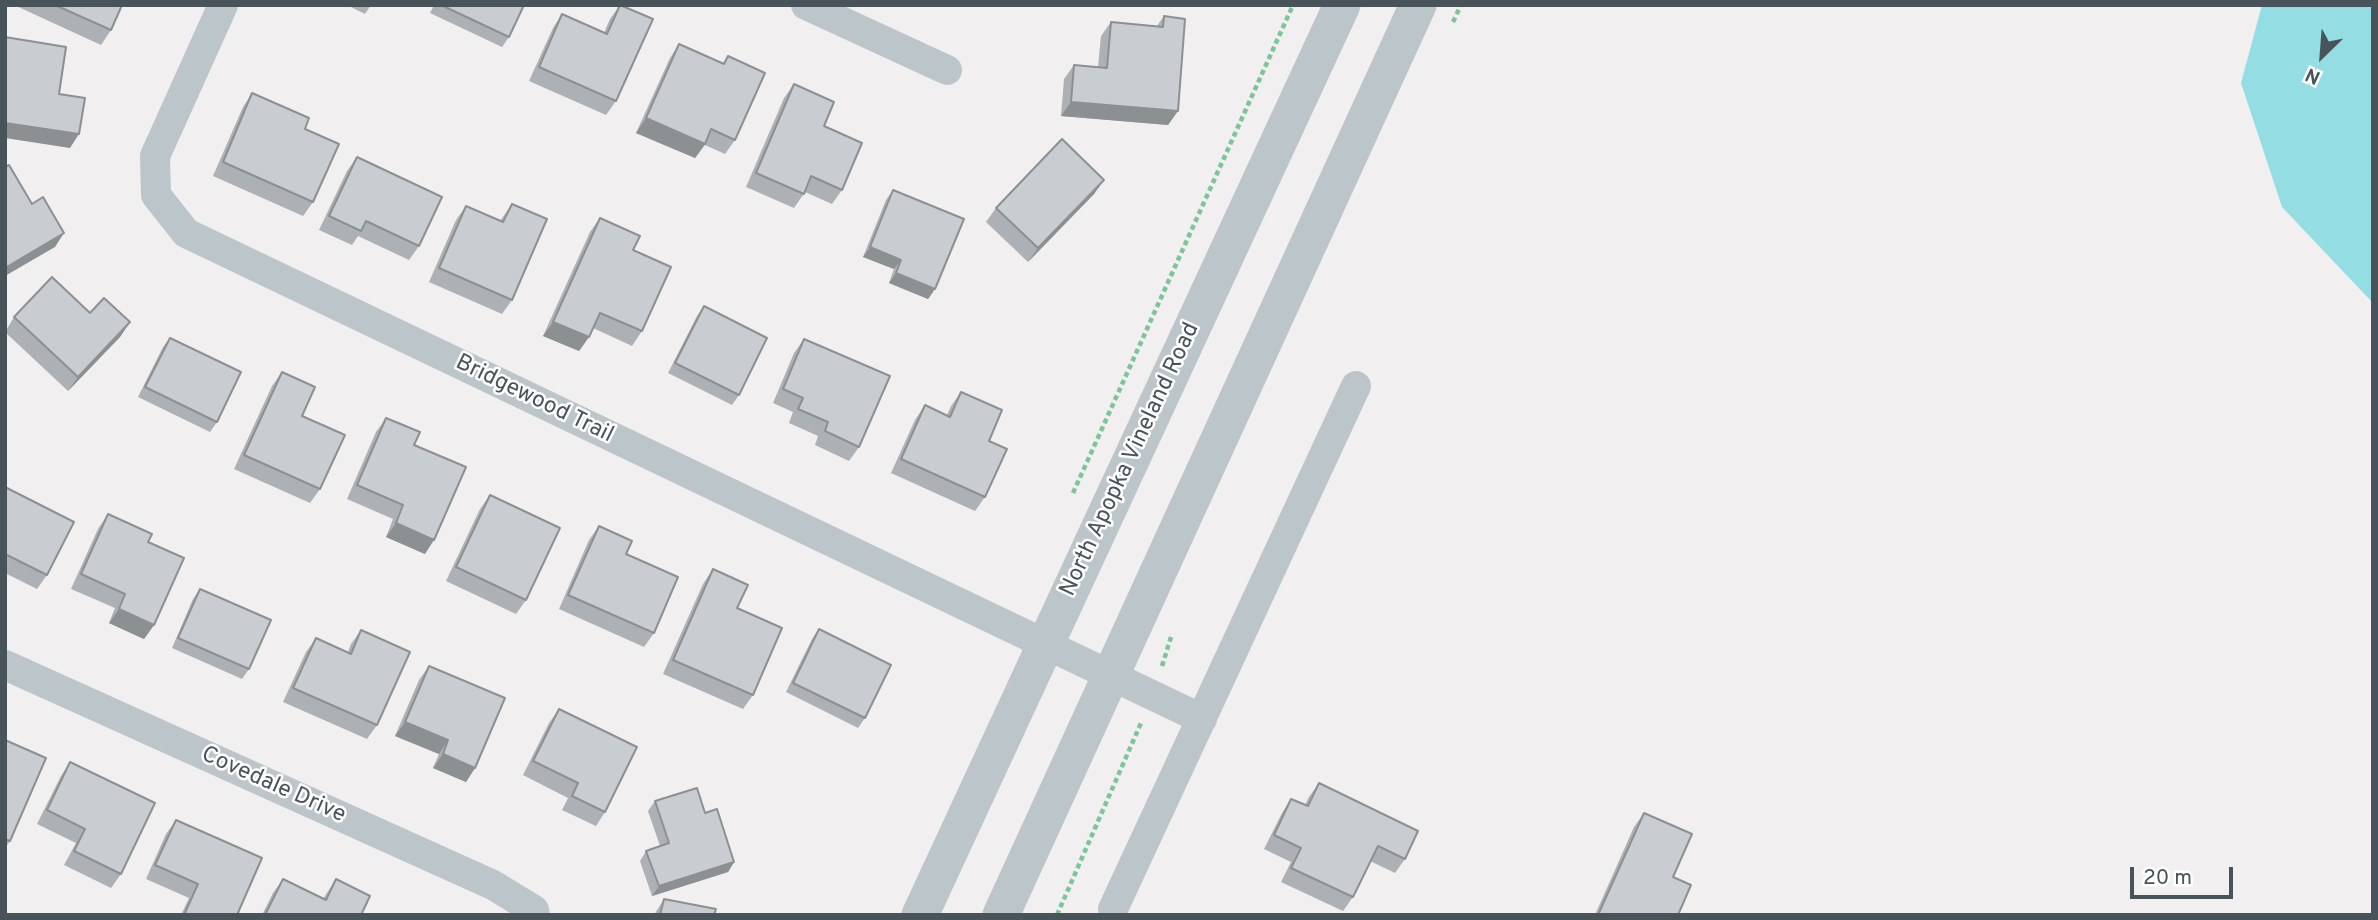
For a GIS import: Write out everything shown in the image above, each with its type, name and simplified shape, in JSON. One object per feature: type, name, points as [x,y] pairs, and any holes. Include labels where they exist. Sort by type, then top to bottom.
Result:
[{"type":"street","name":"Bridgewood Trail","points":[[223,5],[155,156],[156,195],[186,233],[1202,719]]},
{"type":"street","points":[[806,5],[947,70]]},
{"type":"street","name":"North Apopka Vineland Road","points":[[920,915],[1342,5]]},
{"type":"street","points":[[1001,915],[1418,5]]},
{"type":"street","points":[[1114,909],[1356,386]]},
{"type":"street","name":"Covedale Drive","points":[[5,665],[493,885],[534,910],[535,915]]},
{"type":"path","points":[[1450,27],[1461,5]]},
{"type":"path","points":[[1057,915],[1152,696],[1173,631]]},
{"type":"water","points":[[2262,5],[2373,5],[2373,303],[2282,207],[2241,83]]},
{"type":"building","points":[[55,5],[122,5],[111,30]]},
{"type":"building","points":[[441,5],[524,5],[509,37]]},
{"type":"building","points":[[620,5],[653,19],[616,101],[539,67],[562,14],[607,34]]},
{"type":"building","points":[[1164,16],[1185,19],[1178,111],[1071,102],[1074,65],[1107,68],[1111,22],[1163,27]]},
{"type":"building","points":[[5,37],[66,47],[59,94],[85,98],[79,134],[5,123]]},
{"type":"building","points":[[679,44],[724,64],[728,56],[765,73],[735,140],[711,129],[705,144],[646,118]]},
{"type":"building","points":[[794,84],[834,102],[824,126],[862,143],[842,190],[811,176],[804,194],[756,173]]},
{"type":"building","points":[[252,93],[309,118],[305,129],[339,144],[313,202],[223,162]]},
{"type":"building","points":[[1062,139],[1104,180],[1038,248],[996,208]]},
{"type":"building","points":[[357,157],[442,197],[419,246],[366,221],[361,231],[329,216]]},
{"type":"building","points":[[9,165],[32,204],[43,197],[64,233],[5,268],[5,167]]},
{"type":"building","points":[[893,190],[964,219],[935,289],[896,273],[901,260],[870,247]]},
{"type":"building","points":[[512,204],[547,219],[512,300],[439,268],[466,206],[503,222]]},
{"type":"building","points":[[600,218],[640,236],[633,250],[671,267],[642,331],[600,313],[589,337],[553,322]]},
{"type":"building","points":[[52,277],[90,313],[104,298],[130,322],[78,377],[14,317]]},
{"type":"building","points":[[704,306],[767,338],[739,395],[675,363]]},
{"type":"building","points":[[170,338],[241,372],[217,422],[145,387]]},
{"type":"building","points":[[804,339],[890,376],[859,447],[825,431],[828,422],[798,409],[803,398],[783,389]]},
{"type":"building","points":[[282,372],[315,387],[302,416],[345,435],[320,489],[244,455]]},
{"type":"building","points":[[961,392],[1002,410],[989,441],[1007,449],[985,497],[901,459],[925,405],[950,417]]},
{"type":"building","points":[[386,418],[420,432],[414,445],[466,467],[434,540],[396,523],[403,505],[357,485]]},
{"type":"building","points":[[5,487],[74,522],[47,575],[5,554]]},
{"type":"building","points":[[490,495],[560,528],[526,600],[456,567]]},
{"type":"building","points":[[108,514],[152,534],[148,542],[184,558],[154,625],[119,609],[125,594],[81,574]]},
{"type":"building","points":[[599,526],[632,541],[626,554],[678,577],[654,633],[568,595]]},
{"type":"building","points":[[713,569],[748,585],[737,608],[782,628],[753,695],[673,660]]},
{"type":"building","points":[[200,589],[271,620],[249,669],[178,638]]},
{"type":"building","points":[[819,629],[891,665],[865,718],[793,683]]},
{"type":"building","points":[[361,630],[410,652],[377,725],[293,688],[316,638],[351,654]]},
{"type":"building","points":[[429,666],[505,698],[475,768],[443,754],[448,740],[405,722]]},
{"type":"building","points":[[559,709],[637,747],[605,812],[572,796],[578,783],[533,761]]},
{"type":"building","points":[[5,740],[46,758],[10,841],[5,839]]},
{"type":"building","points":[[70,762],[155,803],[121,874],[74,851],[85,829],[47,810]]},
{"type":"building","points":[[1319,783],[1418,831],[1405,859],[1378,846],[1353,897],[1291,868],[1301,848],[1274,835],[1291,799],[1308,806]]},
{"type":"building","points":[[697,788],[705,813],[717,809],[734,862],[659,886],[646,851],[669,843],[655,801]]},
{"type":"building","points":[[1644,813],[1692,834],[1673,877],[1691,885],[1678,915],[1598,915]]},
{"type":"building","points":[[176,820],[262,858],[237,915],[184,915],[198,884],[155,865]]},
{"type":"building","points":[[283,879],[326,900],[336,879],[370,896],[361,915],[265,915]]},
{"type":"building","points":[[664,899],[716,909],[714,915],[660,915]]}]
